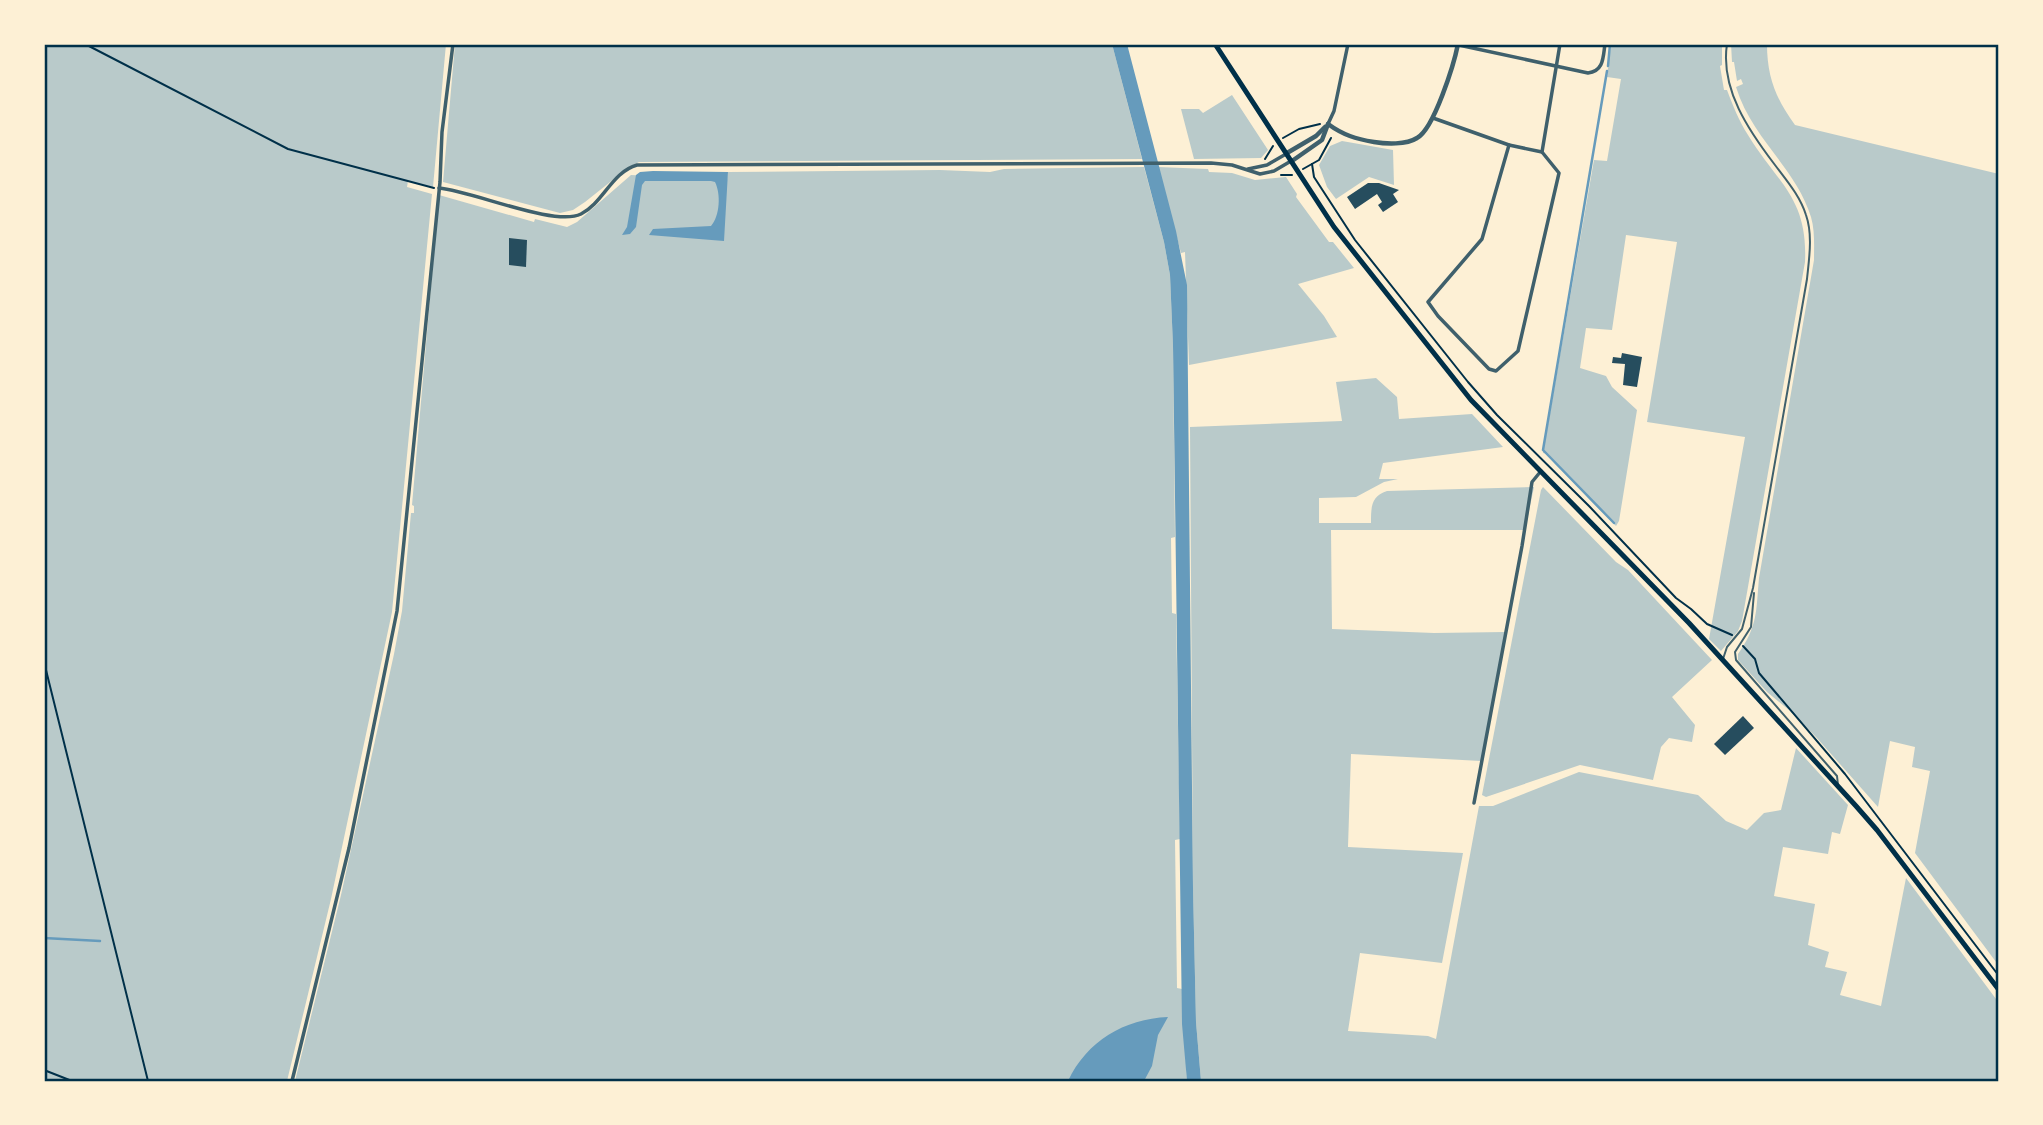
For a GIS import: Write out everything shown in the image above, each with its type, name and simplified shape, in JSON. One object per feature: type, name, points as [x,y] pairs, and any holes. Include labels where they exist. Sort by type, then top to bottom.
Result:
[{"type":"main road","points":[[1215,44],[1334,227],[1471,400],[1723,660],[1839,787],[1877,830],[1999,990]]},
{"type":"street","points":[[292,1081],[340,887],[397,611],[439,188],[442,132],[453,44]]},
{"type":"street","points":[[439,188],[564,218],[585,212],[621,175],[637,165],[1159,163],[1222,164],[1266,174],[1292,161],[1322,140],[1334,111],[1348,44]]},
{"type":"street","points":[[1328,124],[1353,139],[1399,143],[1418,138],[1433,118],[1457,44],[1588,73],[1596,71],[1603,63],[1605,44]]},
{"type":"street","points":[[1542,152],[1560,44]]},
{"type":"street","points":[[1433,118],[1509,145],[1542,152],[1559,173],[1518,351],[1500,369],[1489,369],[1428,302],[1482,239],[1509,145]]},
{"type":"street","points":[[1246,169],[1266,165],[1316,136],[1328,124]]},
{"type":"street","points":[[1474,803],[1532,482],[1541,471]]},
{"type":"lane","points":[[1723,660],[1727,647],[1742,629],[1754,588],[1807,279],[1810,244],[1807,216],[1794,191],[1751,134],[1739,110],[1729,78],[1727,44]]},
{"type":"lane","points":[[1754,588],[1752,627],[1734,656],[1838,776],[1839,787]]},
{"type":"path","points":[[85,44],[288,149],[439,188]]},
{"type":"path","points":[[1266,174],[1291,176],[1319,160],[1331,138],[1328,124]]},
{"type":"path","points":[[1312,164],[1314,177],[1355,240],[1410,306]]},
{"type":"path","points":[[44,662],[148,1081]]},
{"type":"path","points":[[44,1070],[72,1081]]},
{"type":"shaded area","points":[[44,44],[446,44],[433,187],[408,181],[407,187],[432,194],[392,612],[331,899],[287,1081],[44,1081]]},
{"type":"shaded area","points":[[455,44],[1112,44],[1142,159],[639,162],[573,210],[560,213],[443,182]]},
{"type":"shaded area","points":[[1611,44],[1722,44],[1720,66],[1724,90],[1727,90],[1748,135],[1789,193],[1802,222],[1805,262],[1742,621],[1738,631],[1721,651],[1709,639],[1745,437],[1647,422],[1677,242],[1626,235],[1612,330],[1586,328],[1580,368],[1606,376],[1612,387],[1637,410],[1616,526],[1548,454],[1543,453],[1594,160],[1607,161],[1621,79],[1607,77]]},
{"type":"shaded area","points":[[1731,44],[1767,44],[1774,87],[1795,125],[1999,174],[1999,966],[1915,853],[1930,771],[1912,767],[1915,747],[1890,741],[1878,807],[1816,737],[1767,692],[1738,660],[1738,654],[1755,618],[1759,578],[1814,260],[1814,244],[1811,217],[1804,199],[1743,106],[1736,87],[1743,84],[1741,79],[1737,81]]},
{"type":"shaded area","points":[[1232,95],[1268,150],[1261,158],[1194,159],[1181,109],[1199,109],[1203,113]]},
{"type":"shaded area","points":[[1342,141],[1393,150],[1394,185],[1369,177],[1336,199],[1327,187],[1319,165],[1330,146]]},
{"type":"shaded area","points":[[1144,167],[1170,275],[1175,537],[1171,538],[1172,613],[1176,614],[1180,839],[1175,840],[1177,988],[1182,989],[1187,1081],[295,1081],[341,895],[402,611],[411,513],[414,513],[412,505],[439,195],[534,222],[535,219],[567,227],[577,222],[631,175],[727,180],[728,172],[990,172],[1004,169]]},
{"type":"shaded area","points":[[1158,167],[1208,169],[1209,172],[1232,173],[1255,180],[1286,177],[1297,194],[1296,197],[1329,242],[1333,242],[1354,268],[1298,284],[1337,337],[1189,365],[1185,252],[1181,253]]},
{"type":"shaded area","points":[[1376,378],[1397,397],[1399,419],[1472,414],[1503,447],[1383,463],[1379,479],[1398,479],[1384,482],[1356,497],[1319,498],[1319,523],[1371,523],[1375,499],[1387,491],[1534,487],[1525,530],[1331,530],[1332,629],[1434,633],[1505,632],[1481,761],[1351,754],[1348,847],[1463,853],[1442,963],[1360,953],[1348,1031],[1428,1036],[1436,1039],[1479,806],[1493,806],[1579,772],[1698,795],[1726,821],[1747,830],[1764,813],[1781,810],[1796,748],[1848,805],[1840,834],[1832,832],[1828,854],[1783,847],[1774,896],[1815,904],[1808,945],[1829,952],[1825,967],[1847,972],[1840,995],[1881,1006],[1906,878],[1999,1003],[1999,1081],[1201,1081],[1196,1022],[1193,888],[1190,427],[1342,421],[1336,382]]},
{"type":"shaded area","points":[[1543,487],[1616,562],[1628,570],[1712,660],[1672,697],[1695,725],[1692,742],[1669,738],[1661,747],[1653,780],[1580,765],[1486,797],[1482,795]]},
{"type":"water","points":[[1112,44],[1127,44],[1176,231],[1187,285],[1193,888],[1196,1022],[1201,1081],[1187,1081],[1182,1024],[1170,275],[1164,242]]},
{"type":"water","points":[[653,171],[728,172],[724,241],[649,235],[653,229],[711,226],[718,211],[719,199],[715,182],[711,181],[645,181],[642,185],[636,227],[630,234],[622,235],[627,227],[636,175]]},
{"type":"water","points":[[1168,1017],[1158,1035],[1152,1066],[1144,1081],[1068,1081],[1085,1054],[1109,1035],[1136,1022]]},
{"type":"building","points":[[1368,183],[1379,183],[1399,190],[1393,194],[1398,202],[1383,212],[1378,205],[1382,202],[1377,194],[1355,209],[1347,197]]},
{"type":"building","points":[[509,238],[527,240],[526,267],[509,265]]},
{"type":"building","points":[[1622,353],[1642,357],[1637,387],[1623,385],[1625,364],[1612,363],[1613,357],[1621,358]]},
{"type":"building","points":[[1743,716],[1754,728],[1725,755],[1714,744]]},
{"type":"waterway","points":[[1608,66],[1610,44]]},
{"type":"waterway","points":[[1607,71],[1543,450],[1614,523]]},
{"type":"waterway","points":[[44,938],[100,941]]}]
